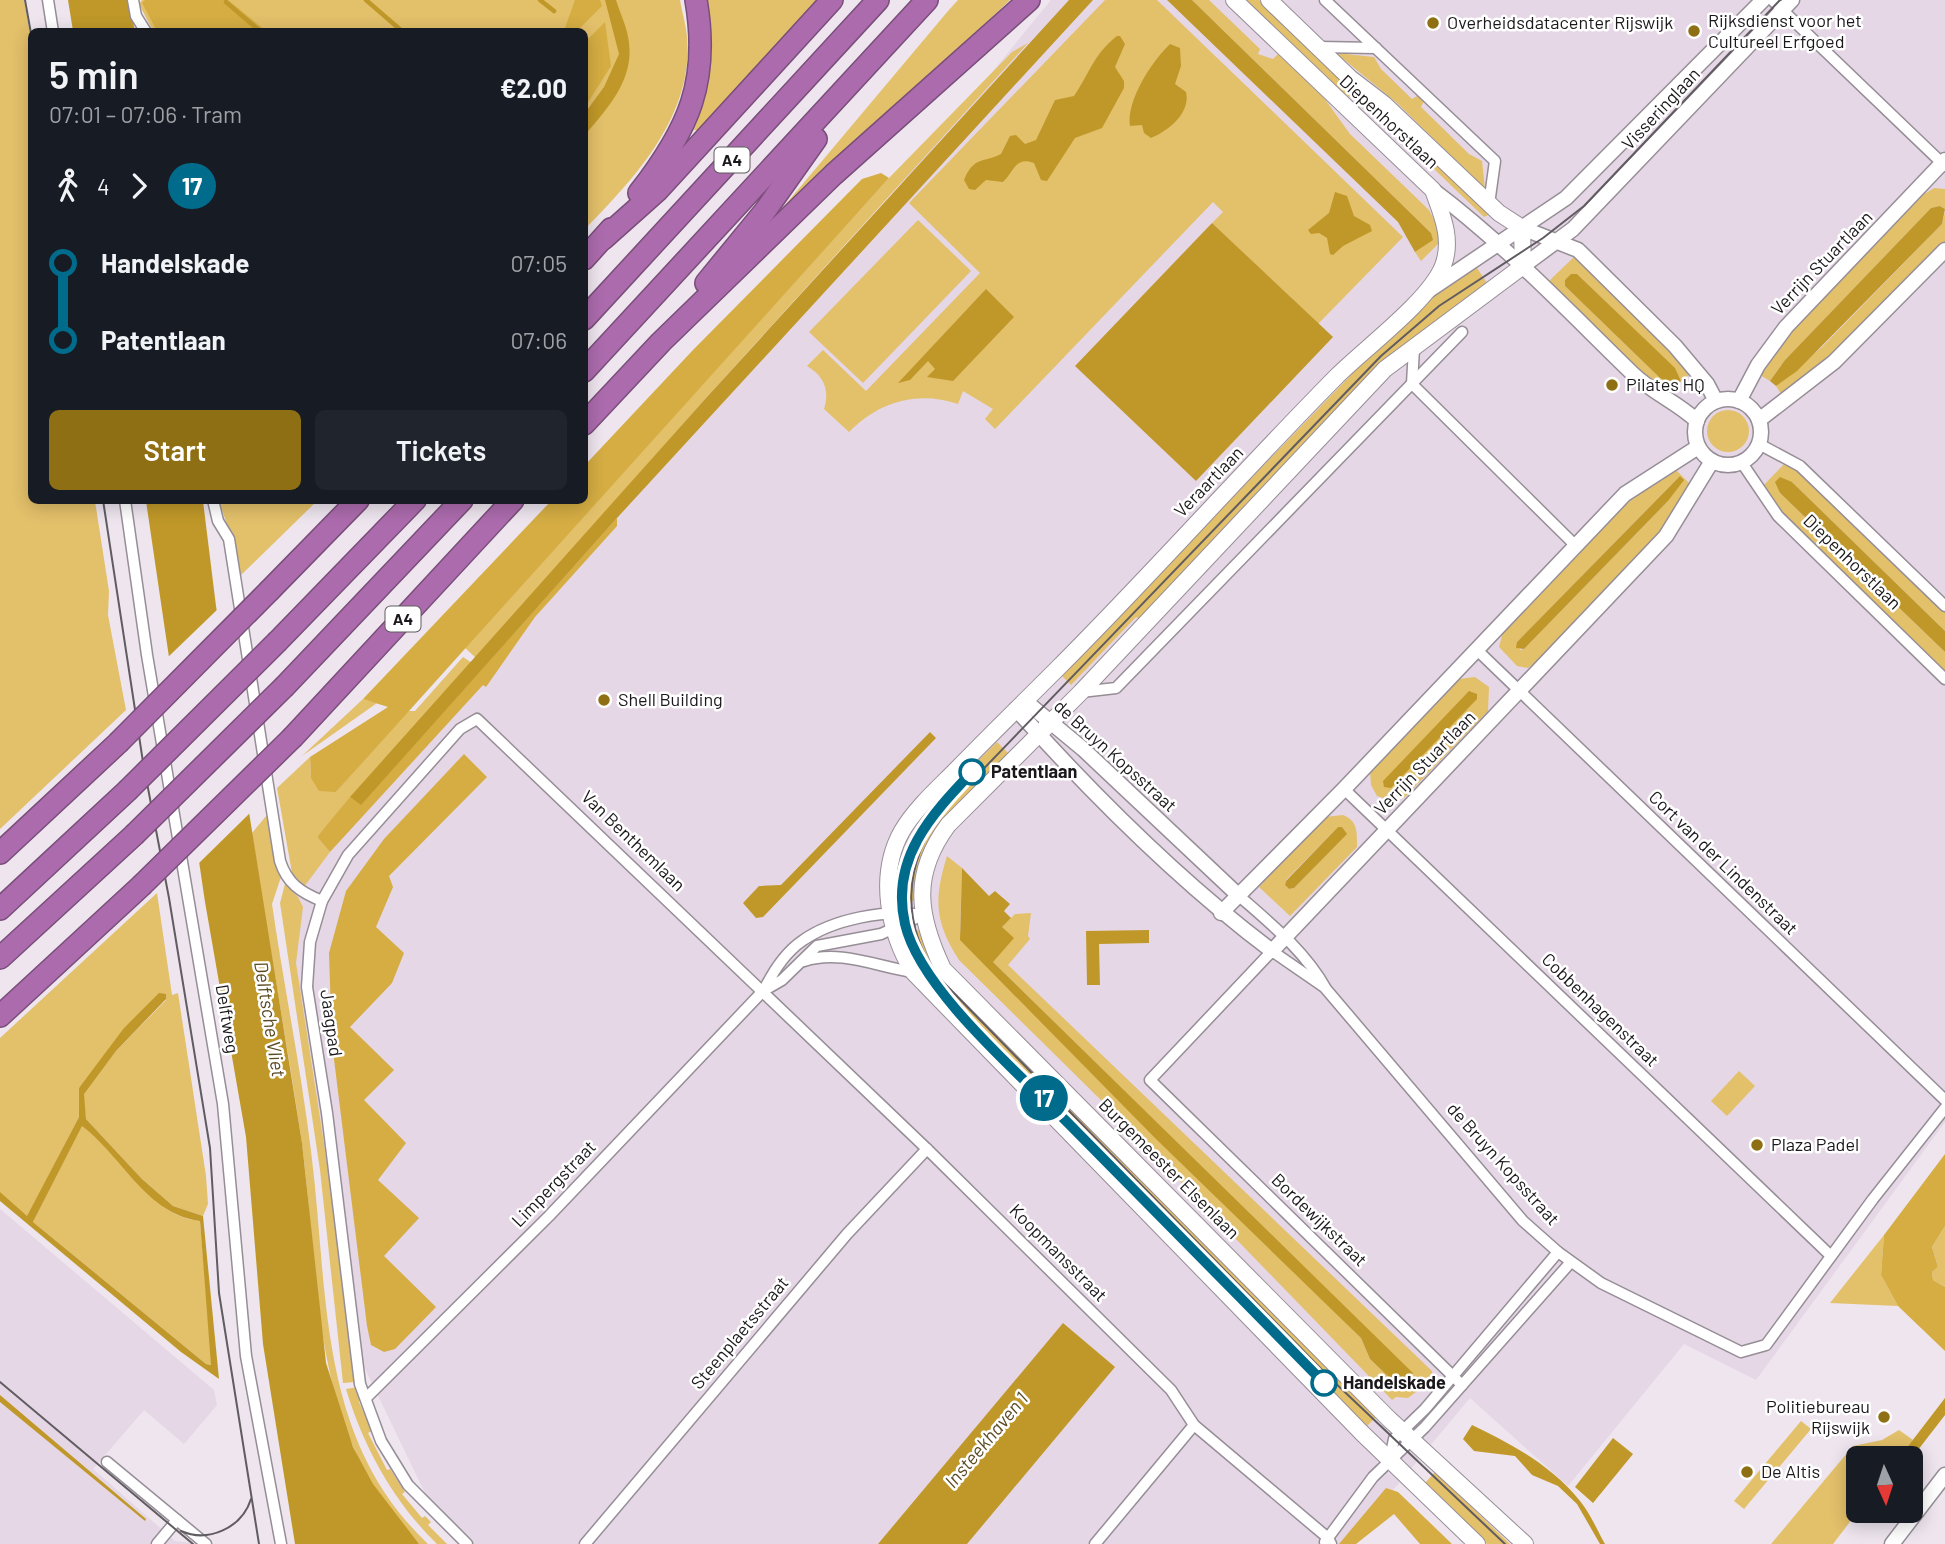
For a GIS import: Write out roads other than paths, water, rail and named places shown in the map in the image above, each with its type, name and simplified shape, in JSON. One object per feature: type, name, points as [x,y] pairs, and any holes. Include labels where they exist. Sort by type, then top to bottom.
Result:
[{"type":"highway","name":"A4","points":[[603,239],[667,156],[689,115],[701,64],[696,0]]},
{"type":"highway","name":"A4","points":[[588,255],[658,190],[832,0]]},
{"type":"highway","name":"A4","points":[[588,315],[878,0]]},
{"type":"highway","name":"A4","points":[[588,367],[927,0]]},
{"type":"highway","name":"A4","points":[[588,420],[661,342],[833,175],[1029,0]]},
{"type":"highway","name":"A4","points":[[661,342],[765,211],[861,74]]},
{"type":"highway","points":[[0,853],[118,743],[354,504]]},
{"type":"highway","points":[[0,909],[127,791],[411,504]]},
{"type":"highway","name":"A4","points":[[0,958],[134,835],[285,686],[458,504]]},
{"type":"highway","name":"A4","points":[[0,1016],[141,886],[293,737],[509,504]]},
{"type":"main road","name":"Diepenhorstlaan","points":[[1234,0],[1433,190]]},
{"type":"main road","name":"Diepenhorstlaan","points":[[1269,0],[1350,78],[1384,104],[1489,204],[1522,228]]},
{"type":"main road","name":"Veraartlaan","points":[[1021,705],[1338,376],[1424,293],[1443,267],[1447,245],[1448,232],[1433,190]]},
{"type":"main road","points":[[1051,722],[1385,369],[1523,266],[1522,228]]},
{"type":"main road","points":[[1021,705],[924,803],[901,832],[891,863],[890,913],[913,972],[1390,1459],[1477,1544]]},
{"type":"main road","name":"Burgemeester Elsenlaan","points":[[1051,722],[948,825],[933,845],[922,886],[923,915],[927,934],[943,969],[1407,1436],[1525,1544]]},
{"type":"street","points":[[48,0],[52,28]]},
{"type":"street","points":[[133,0],[136,16],[144,28]]},
{"type":"street","points":[[1325,0],[1495,162],[1489,204]]},
{"type":"street","name":"Visseringlaan","points":[[1522,228],[1566,198],[1763,0]]},
{"type":"street","points":[[1782,3],[1944,163]]},
{"type":"street","name":"Visseringlaan","points":[[1555,242],[1573,229],[1782,3]]},
{"type":"street","name":"Diepenhorstlaan","points":[[1318,47],[1376,48]]},
{"type":"street","name":"Verrijn Stuartlaan","points":[[1739,401],[1758,365],[1786,327],[1944,163]]},
{"type":"street","name":"Diepenhorstlaan","points":[[1433,190],[1499,244],[1636,376],[1664,399],[1682,407],[1696,421]]},
{"type":"street","name":"Diepenhorstlaan","points":[[1522,228],[1578,250],[1648,317],[1702,377],[1716,401]]},
{"type":"street","name":"Veraartlaan","points":[[1424,293],[1522,228]]},
{"type":"street","points":[[1523,266],[1555,242]]},
{"type":"street","points":[[1759,420],[1834,362],[1945,250]]},
{"type":"street","points":[[1081,692],[1116,688],[1462,332]]},
{"type":"street","points":[[1414,348],[1412,384],[1575,545]]},
{"type":"street","points":[[1716,401],[1739,401],[1749,407],[1759,420],[1759,444],[1742,463],[1727,466],[1712,461],[1698,447],[1695,437],[1696,421],[1706,407],[1716,401]]},
{"type":"street","name":"Diepenhorstlaan","points":[[1759,444],[1800,466],[1945,606]]},
{"type":"street","points":[[1221,913],[1344,789],[1625,494],[1698,447]]},
{"type":"street","name":"Verrijn Stuartlaan","points":[[1150,1080],[1284,936],[1520,693],[1665,536],[1712,461]]},
{"type":"street","name":"Diepenhorstlaan","points":[[1742,463],[1778,516],[1945,680]]},
{"type":"street","name":"Delftweg","points":[[126,504],[147,655],[223,1104],[246,1356],[281,1544]]},
{"type":"street","points":[[214,504],[218,521],[229,539],[280,861],[285,876],[297,889],[322,901]]},
{"type":"street","name":"Cort van der Lindenstraat","points":[[1477,650],[1945,1100]]},
{"type":"street","name":"de Bruyn Kopsstraat","points":[[1021,705],[1051,722],[1284,936],[1317,972],[1326,989],[1522,1222],[1570,1263],[1601,1283],[1741,1352],[1761,1347],[1831,1256]]},
{"type":"street","name":"de Bruyn Kopsstraat","points":[[1021,705],[1039,734],[1221,913],[1326,989]]},
{"type":"street","name":"Jaagpad","points":[[467,1544],[408,1485],[380,1441],[367,1397],[360,1384],[327,1113],[307,988],[310,942],[322,901],[348,855],[460,729],[477,719]]},
{"type":"street","name":"Van Benthemlaan","points":[[477,719],[763,991]]},
{"type":"street","name":"Cobbenhagenstraat","points":[[1344,789],[1831,1256]]},
{"type":"street","name":"Limpergstraat","points":[[763,991],[773,973],[799,943],[818,931],[890,913],[923,915]]},
{"type":"street","name":"Limpergstraat","points":[[367,1397],[550,1216],[763,991],[802,962],[817,946],[894,929],[923,915]]},
{"type":"street","name":"Limpergstraat","points":[[802,962],[819,956],[839,957],[913,972]]},
{"type":"street","name":"Koopmansstraat","points":[[763,991],[1171,1390],[1194,1425],[1327,1542]]},
{"type":"street","name":"Bordewijkstraat","points":[[1150,1080],[1462,1384]]},
{"type":"street","points":[[1831,1256],[1945,1108]]},
{"type":"street","name":"Steenplaetsstraat","points":[[584,1544],[847,1234],[927,1149]]},
{"type":"street","points":[[1327,1542],[1452,1375],[1558,1252]]},
{"type":"street","points":[[1407,1436],[1462,1384],[1570,1263]]},
{"type":"street","points":[[1095,1544],[1194,1425]]},
{"type":"street","points":[[107,1462],[206,1544]]},
{"type":"street","points":[[1892,1544],[1945,1475]]},
{"type":"street","points":[[157,1544],[177,1520]]},
{"type":"water","points":[[68,0],[128,0],[134,28],[73,28]]},
{"type":"water","points":[[605,0],[616,0],[627,32],[629,57],[623,82],[617,93],[588,131],[588,109],[604,87],[619,54]]},
{"type":"water","points":[[1069,0],[1093,0],[617,518],[361,805],[350,797],[706,398]]},
{"type":"water","points":[[1167,0],[1192,0],[1431,233],[1433,240],[1415,252],[1398,222]]},
{"type":"water","points":[[1120,36],[1125,44],[1115,67],[1124,81],[1124,88],[1102,128],[1075,138],[1047,181],[1041,180],[1034,163],[1028,161],[1019,163],[1003,182],[986,180],[975,190],[969,189],[964,180],[971,167],[979,161],[1001,154],[1010,136],[1016,135],[1025,144],[1036,140],[1055,100],[1074,96],[1097,57]]},
{"type":"water","points":[[1170,44],[1180,48],[1181,66],[1175,84],[1186,92],[1187,100],[1177,120],[1151,138],[1144,133],[1142,125],[1130,126],[1132,105],[1148,71]]},
{"type":"water","points":[[1335,192],[1347,196],[1354,216],[1370,225],[1372,231],[1343,246],[1333,255],[1330,254],[1327,238],[1319,233],[1311,234],[1308,230],[1329,213]]},
{"type":"water","points":[[1940,206],[1945,209],[1942,224],[1797,371],[1776,386],[1770,381],[1785,360],[1931,208]]},
{"type":"water","points":[[1212,223],[1333,337],[1196,481],[1075,366]]},
{"type":"water","points":[[1571,274],[1577,274],[1675,368],[1681,381],[1676,386],[1660,378],[1565,286],[1565,280]]},
{"type":"water","points":[[986,289],[1014,317],[953,381],[927,377],[935,369],[928,361],[910,380],[898,383]]},
{"type":"water","points":[[1680,476],[1684,480],[1668,501],[1524,649],[1516,648],[1517,642]]},
{"type":"water","points":[[1780,477],[1792,482],[1945,631],[1945,652],[1780,493],[1775,482]]},
{"type":"water","name":"Delftsche Vliet","points":[[146,504],[203,504],[216,606],[302,1143],[326,1363],[353,1447],[373,1484],[419,1544],[295,1544],[263,1344],[246,1137],[205,902]]},
{"type":"water","points":[[1469,691],[1477,694],[1477,699],[1391,788],[1384,787],[1383,781]]},
{"type":"water","points":[[930,732],[936,738],[763,917],[756,918],[743,903],[759,886],[781,885]]},
{"type":"water","points":[[1338,827],[1342,827],[1347,834],[1294,888],[1289,889],[1285,885],[1286,881]]},
{"type":"water","points":[[962,868],[989,896],[995,891],[1010,904],[1004,911],[1011,918],[1002,927],[1014,938],[993,962],[1413,1373],[1404,1387],[1399,1387],[1370,1359],[1361,1338],[1155,1138],[960,940]]},
{"type":"water","points":[[1149,930],[1149,943],[1099,944],[1100,985],[1087,985],[1086,931]]},
{"type":"water","points":[[159,993],[166,994],[166,999],[116,1051],[84,1094],[86,1119],[142,1179],[173,1206],[203,1216],[219,1379],[181,1352],[0,1201],[0,1192],[27,1216],[79,1117],[79,1088],[124,1028]],"holes":[[[82,1126],[136,1182],[165,1208],[200,1221],[211,1365],[206,1364],[33,1222]]]},
{"type":"water","name":"Insteekhaven 1","points":[[1063,1323],[1115,1367],[967,1544],[878,1544]]},
{"type":"water","points":[[0,1395],[146,1519],[145,1521],[0,1402]]},
{"type":"water","points":[[1945,1398],[1945,1415],[1921,1446],[1908,1446]]},
{"type":"water","points":[[1472,1425],[1516,1448],[1557,1477],[1584,1506],[1605,1544],[1600,1544],[1577,1504],[1558,1486],[1532,1475],[1515,1456],[1474,1451],[1463,1439]]},
{"type":"water","points":[[1613,1438],[1633,1454],[1593,1503],[1575,1487]]},
{"type":"waterway","points":[[366,0],[398,28]]},
{"type":"waterway","points":[[540,0],[554,11]]},
{"type":"waterway","points":[[226,2],[256,28]]},
{"type":"tram line","points":[[25,0],[30,28]]},
{"type":"tram line","points":[[1505,1544],[1330,1378],[939,978],[918,937],[911,894],[914,873],[920,852],[943,811],[1381,356],[1439,306],[1543,238],[1584,206],[1780,0]]},
{"type":"tram line","points":[[104,504],[143,762],[169,898],[210,1148],[219,1293],[259,1544]]},
{"type":"tram line","name":"17","points":[[972,772],[925,823],[907,863],[903,884],[903,912],[916,957],[935,985],[1324,1383]]},
{"type":"tram line","points":[[0,1382],[193,1544]]},
{"type":"tram line","points":[[181,1531],[202,1535],[223,1530],[240,1518],[251,1499]]},
{"type":"place","name":"Overheidsdatacenter Rijswijk","points":[[1433,23]]},
{"type":"place","name":"Rijksdienst voor het Cultureel Erfgoed","points":[[1694,31]]},
{"type":"place","name":"Pilates HQ","points":[[1612,385]]},
{"type":"place","name":"Shell Building","points":[[604,700]]},
{"type":"place","name":"Patentlaan","points":[[972,772]]},
{"type":"place","name":"Plaza Padel","points":[[1757,1145]]},
{"type":"place","name":"Handelskade","points":[[1324,1383]]},
{"type":"place","name":"Politiebureau Rijswijk","points":[[1884,1417]]},
{"type":"place","name":"De Altis","points":[[1747,1472]]}]
